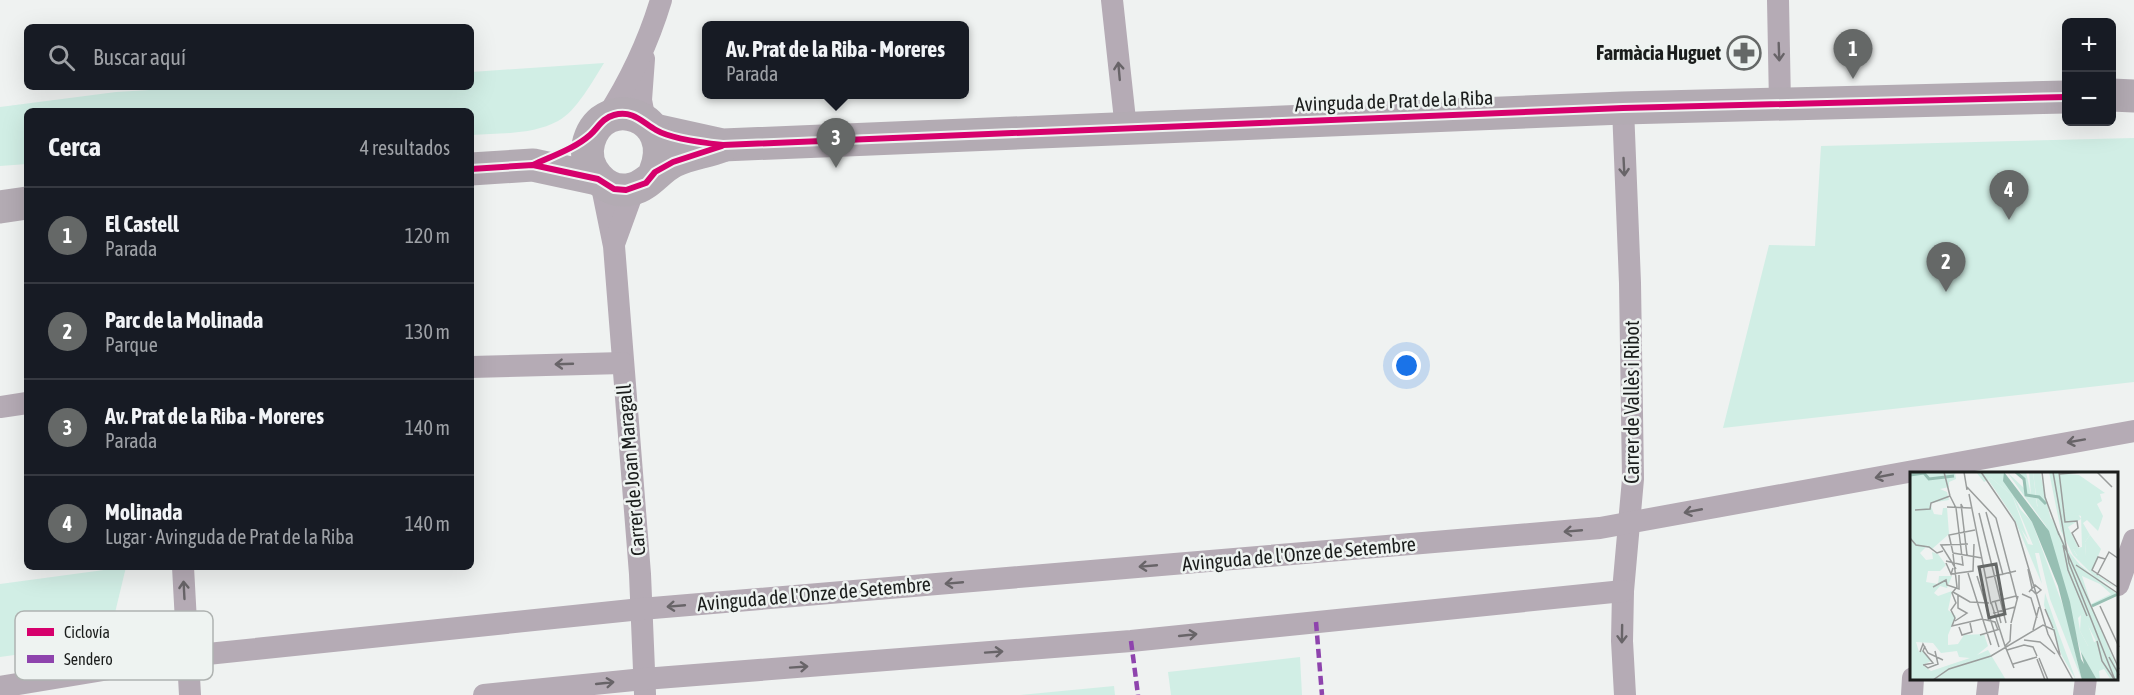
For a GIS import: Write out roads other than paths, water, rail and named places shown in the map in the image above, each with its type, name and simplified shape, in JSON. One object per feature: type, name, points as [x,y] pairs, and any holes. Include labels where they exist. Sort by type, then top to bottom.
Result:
[{"type":"main road","points":[[2116,96],[2134,96]]},
{"type":"main road","name":"Avinguda de Prat de la Riba","points":[[723,146],[1623,108],[2062,97]]},
{"type":"main road","points":[[533,165],[599,126],[626,114],[650,125],[723,146]]},
{"type":"main road","points":[[645,181],[661,153],[650,125]]},
{"type":"main road","points":[[599,126],[586,152],[599,180]]},
{"type":"main road","points":[[474,168],[533,165],[599,180],[614,189],[645,181],[673,162],[723,146]]},
{"type":"main road","points":[[0,207],[24,203]]},
{"type":"street","points":[[599,126],[623,93],[646,46],[661,0]]},
{"type":"street","points":[[1112,0],[1126,129]]},
{"type":"street","points":[[1778,0],[1780,104]]},
{"type":"street","points":[[646,46],[642,89],[650,125]]},
{"type":"street","name":"Carrer de Vallès i Ribot","points":[[1623,108],[1630,283],[1633,479],[1631,523],[1623,591],[1622,641],[1625,695]]},
{"type":"street","name":"Carrer de Joan Maragall","points":[[599,180],[614,246],[645,687]]},
{"type":"street","name":"Carrer de Joan Maragall","points":[[614,246],[645,181]]},
{"type":"street","points":[[474,367],[623,363]]},
{"type":"street","points":[[0,407],[24,403]]},
{"type":"street","name":"Avinguda de l'Onze de Setembre","points":[[1932,470],[2009,463],[2134,431]]},
{"type":"street","name":"Avinguda de l'Onze de Setembre","points":[[213,653],[641,609],[1600,528],[1910,474]]},
{"type":"street","points":[[2119,582],[2134,540]]},
{"type":"street","points":[[183,570],[185,611]]},
{"type":"street","points":[[484,695],[645,687],[1623,591]]},
{"type":"street","name":"Avinguda de l'Onze de Setembre","points":[[0,687],[42,680]]},
{"type":"street","points":[[189,680],[190,695]]},
{"type":"street","points":[[1912,695],[1913,680]]},
{"type":"street","points":[[1987,695],[1989,680]]},
{"type":"street","points":[[2084,695],[2086,680]]},
{"type":"place","name":"Farmàcia Huguet","points":[[1744,53]]},
{"type":"place","name":"El Castell","points":[[1853,79]]},
{"type":"place","name":"Av. Prat de la Riba - Moreres","points":[[836,168]]},
{"type":"place","name":"Molinada","points":[[2009,220]]},
{"type":"place","name":"Parc de la Molinada","points":[[1946,292]]}]
